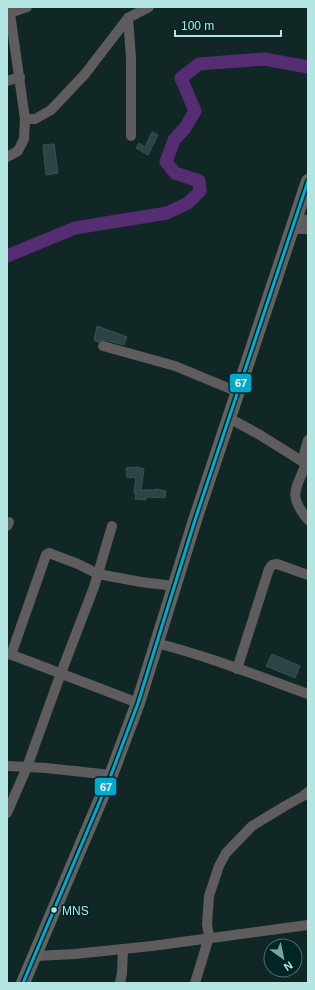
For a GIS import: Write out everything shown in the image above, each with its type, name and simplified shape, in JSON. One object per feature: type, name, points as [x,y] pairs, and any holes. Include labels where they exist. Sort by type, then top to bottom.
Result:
[{"type":"highway","points":[[23,983],[111,775],[138,703],[174,586],[238,392],[299,223],[308,181]]},
{"type":"street","points":[[7,157],[18,151],[24,138],[25,120],[20,77],[9,13],[27,7]]},
{"type":"street","points":[[25,120],[35,119],[51,110],[85,74],[128,18],[149,7]]},
{"type":"street","points":[[128,18],[131,58],[131,136]]},
{"type":"street","points":[[7,81],[20,77]]},
{"type":"street","points":[[299,223],[308,230]]},
{"type":"street","points":[[103,346],[176,366],[238,392]]},
{"type":"street","points":[[230,418],[305,463]]},
{"type":"street","points":[[308,440],[305,463],[296,490],[295,500],[308,520]]},
{"type":"street","points":[[7,813],[27,767],[94,587],[112,526]]},
{"type":"street","points":[[138,703],[9,654],[46,555],[51,553],[98,574],[174,586]]},
{"type":"street","points":[[237,669],[269,569],[272,565],[277,564],[308,576]]},
{"type":"street","points":[[156,643],[184,650],[308,694]]},
{"type":"street","points":[[7,766],[111,775]]},
{"type":"street","points":[[195,983],[208,937],[207,924],[209,896],[219,866],[226,853],[252,826],[308,792]]},
{"type":"street","points":[[35,956],[123,949],[308,925]]},
{"type":"street","points":[[120,983],[123,949]]},
{"type":"building","points":[[152,132],[158,135],[148,155],[136,148],[139,143],[145,147]]},
{"type":"building","points":[[54,144],[58,173],[46,175],[43,145]]},
{"type":"building","points":[[97,326],[127,337],[124,345],[105,340],[98,342],[94,340]]},
{"type":"building","points":[[137,467],[144,469],[141,490],[156,489],[166,491],[165,498],[146,497],[146,500],[135,499],[136,493],[134,493],[136,478],[127,477],[126,468]]},
{"type":"building","points":[[272,654],[300,666],[295,678],[266,666]]},
{"type":"waterway","points":[[7,256],[75,228],[167,213],[188,203],[200,191],[199,181],[175,173],[166,162],[174,140],[185,128],[195,111],[181,78],[199,64],[264,59],[308,67]]},
{"type":"transit line","name":"67","points":[[23,983],[111,775],[138,703],[195,520],[308,181]]},
{"type":"place","name":"MNS","points":[[54,910]]}]
